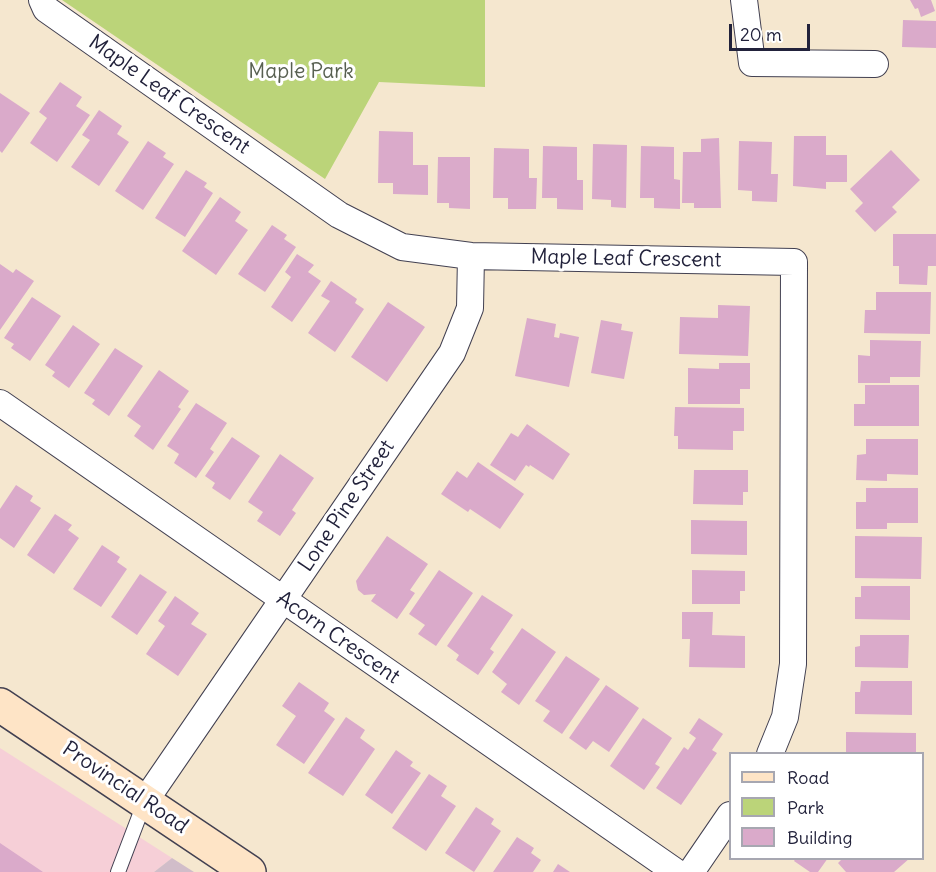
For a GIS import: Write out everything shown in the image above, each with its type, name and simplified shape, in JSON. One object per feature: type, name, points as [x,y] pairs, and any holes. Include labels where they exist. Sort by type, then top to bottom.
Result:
[{"type":"main road","name":"Provincial Road","points":[[0,705],[249,872]]},
{"type":"street","name":"Maple Leaf Crescent","points":[[42,0],[46,9],[339,214],[402,247],[471,256],[794,262],[793,664],[785,717],[770,752]]},
{"type":"street","points":[[744,0],[752,63],[876,64]]},
{"type":"street","name":"Lone Pine Street","points":[[145,801],[452,353],[470,309],[471,256]]},
{"type":"street","name":"Acorn Crescent","points":[[0,403],[676,872]]},
{"type":"street","points":[[691,872],[729,816]]},
{"type":"lane","points":[[118,872],[145,801]]},
{"type":"shaded area","points":[[0,748],[172,858],[154,872],[0,872]]},
{"type":"shaded area","points":[[172,858],[194,872],[154,872]]},
{"type":"green space","name":"Maple Park","points":[[62,0],[485,0],[485,87],[379,82],[325,179]]},
{"type":"building","points":[[910,0],[931,0],[935,11],[921,17],[918,8],[915,9]]},
{"type":"building","points":[[903,20],[936,21],[936,48],[902,47]]},
{"type":"building","points":[[60,82],[82,97],[76,106],[90,115],[57,162],[30,143],[47,118],[39,112]]},
{"type":"building","points":[[0,93],[30,113],[2,153],[0,151]]},
{"type":"building","points":[[99,110],[122,126],[117,134],[129,142],[99,186],[71,167],[90,140],[82,135]]},
{"type":"building","points":[[379,131],[413,132],[413,165],[428,165],[428,195],[393,194],[393,183],[378,183]]},
{"type":"building","points":[[794,136],[826,136],[826,155],[847,155],[847,182],[826,182],[826,189],[793,186]]},
{"type":"building","points":[[719,138],[721,208],[694,208],[694,203],[682,203],[683,152],[701,152],[701,139]]},
{"type":"building","points":[[148,141],[166,153],[163,157],[174,164],[143,210],[115,191]]},
{"type":"building","points":[[739,141],[772,142],[771,174],[778,174],[777,202],[752,201],[752,191],[738,190]]},
{"type":"building","points":[[593,144],[627,145],[626,208],[611,207],[611,200],[592,199]]},
{"type":"building","points":[[543,146],[577,147],[577,180],[583,180],[583,210],[557,209],[557,198],[542,198]]},
{"type":"building","points":[[641,146],[674,147],[674,179],[680,180],[680,209],[654,208],[654,198],[640,198]]},
{"type":"building","points":[[494,148],[529,149],[529,178],[537,178],[536,209],[508,209],[508,198],[493,198]]},
{"type":"building","points":[[891,150],[920,180],[892,207],[897,212],[875,232],[855,211],[863,203],[850,189]]},
{"type":"building","points":[[438,157],[470,157],[470,209],[449,208],[449,203],[437,203]]},
{"type":"building","points":[[186,170],[207,183],[204,187],[213,193],[185,237],[155,218]]},
{"type":"building","points":[[220,197],[241,212],[235,221],[248,230],[216,275],[182,251]]},
{"type":"building","points":[[272,225],[287,235],[284,239],[296,247],[265,292],[238,274]]},
{"type":"building","points":[[893,234],[936,234],[936,266],[928,266],[927,285],[899,284],[899,266],[893,266]]},
{"type":"building","points":[[297,254],[314,265],[308,272],[321,281],[292,322],[271,307],[291,277],[285,272]]},
{"type":"building","points":[[0,264],[13,273],[16,269],[34,281],[0,330]]},
{"type":"building","points":[[331,281],[357,299],[355,303],[364,309],[335,352],[308,333],[330,301],[321,296]]},
{"type":"building","points":[[876,292],[931,292],[930,334],[864,333],[865,310],[876,310]]},
{"type":"building","points":[[32,297],[61,316],[30,361],[11,348],[14,344],[4,338]]},
{"type":"building","points":[[388,302],[425,327],[387,382],[351,357]]},
{"type":"building","points":[[718,305],[750,306],[748,356],[679,354],[680,317],[718,318]]},
{"type":"building","points":[[527,318],[556,324],[554,337],[559,338],[560,333],[579,337],[569,387],[515,376]]},
{"type":"building","points":[[601,320],[622,324],[621,330],[633,332],[624,379],[591,373]]},
{"type":"building","points":[[73,325],[100,344],[69,388],[52,376],[55,372],[45,365]]},
{"type":"building","points":[[870,340],[921,341],[920,377],[890,377],[890,383],[858,383],[858,355],[870,356]]},
{"type":"building","points":[[115,348],[143,366],[109,416],[92,404],[95,400],[84,393]]},
{"type":"building","points":[[719,363],[750,363],[750,389],[740,389],[740,404],[688,404],[688,368],[719,369]]},
{"type":"building","points":[[159,370],[189,391],[178,407],[181,409],[153,450],[134,436],[141,426],[127,416]]},
{"type":"building","points":[[865,385],[919,385],[919,426],[854,426],[854,404],[865,404]]},
{"type":"building","points":[[196,403],[227,423],[210,449],[214,452],[196,478],[174,463],[179,454],[167,446]]},
{"type":"building","points":[[675,407],[744,408],[744,431],[733,431],[733,450],[678,449],[678,436],[674,436]]},
{"type":"building","points":[[527,424],[570,454],[553,480],[530,465],[529,467],[526,465],[515,481],[490,465],[511,433],[518,437]]},
{"type":"building","points":[[232,437],[260,456],[230,500],[212,488],[215,483],[205,476]]},
{"type":"building","points":[[866,439],[918,439],[918,475],[887,474],[887,481],[856,480],[857,455],[866,454]]},
{"type":"building","points":[[280,454],[314,478],[292,510],[296,513],[280,536],[257,521],[263,512],[248,502]]},
{"type":"building","points":[[478,462],[524,494],[500,529],[470,509],[468,512],[441,494],[457,471],[467,478]]},
{"type":"building","points":[[694,470],[748,470],[748,492],[743,492],[743,505],[693,504]]},
{"type":"building","points":[[16,485],[33,496],[30,501],[41,508],[14,548],[0,538],[0,509]]},
{"type":"building","points":[[866,488],[918,488],[918,523],[887,523],[887,529],[856,529],[856,502],[866,502]]},
{"type":"building","points":[[55,514],[72,525],[68,530],[79,538],[54,574],[27,555]]},
{"type":"building","points":[[691,520],[747,521],[747,555],[691,554]]},
{"type":"building","points":[[387,536],[428,564],[410,590],[415,593],[397,619],[371,601],[376,594],[364,595],[358,590],[356,581]]},
{"type":"building","points":[[855,536],[922,537],[921,579],[855,578]]},
{"type":"building","points":[[102,545],[120,557],[117,562],[127,569],[101,607],[73,589]]},
{"type":"building","points":[[439,570],[473,593],[436,646],[418,634],[425,625],[409,614]]},
{"type":"building","points":[[692,570],[745,571],[745,591],[740,591],[740,604],[692,604]]},
{"type":"building","points":[[140,574],[167,592],[137,635],[111,617]]},
{"type":"building","points":[[861,586],[910,586],[910,620],[855,619],[855,597],[861,597]]},
{"type":"building","points":[[482,595],[513,615],[490,649],[494,652],[478,675],[456,660],[459,655],[447,646]]},
{"type":"building","points":[[175,596],[199,613],[191,624],[207,634],[178,676],[146,654],[165,626],[158,621]]},
{"type":"building","points":[[682,612],[713,612],[712,635],[745,636],[745,668],[689,667],[690,639],[682,639]]},
{"type":"building","points":[[522,628],[556,652],[519,705],[501,692],[507,684],[492,672]]},
{"type":"building","points":[[860,635],[909,635],[908,668],[855,667],[855,647],[860,646]]},
{"type":"building","points":[[566,656],[600,679],[562,734],[543,721],[550,711],[535,701]]},
{"type":"building","points":[[861,681],[912,681],[912,715],[855,714],[855,692],[860,692]]},
{"type":"building","points":[[299,682],[329,703],[324,711],[335,719],[304,764],[276,745],[296,716],[282,706]]},
{"type":"building","points":[[606,685],[639,708],[609,752],[593,741],[586,750],[569,738]]},
{"type":"building","points":[[346,717],[365,730],[360,738],[375,749],[343,796],[308,773]]},
{"type":"building","points":[[643,718],[672,738],[655,764],[660,767],[644,790],[610,766]]},
{"type":"building","points":[[699,718],[723,734],[712,750],[717,753],[681,805],[656,788],[684,747],[688,750],[696,738],[689,733]]},
{"type":"building","points":[[846,732],[916,733],[916,752],[846,752]]},
{"type":"building","points":[[396,750],[413,762],[410,766],[421,773],[392,814],[365,795]]},
{"type":"building","points":[[429,774],[447,786],[441,796],[456,806],[426,851],[392,828]]},
{"type":"building","points":[[476,807],[494,819],[491,824],[501,831],[474,872],[445,853]]},
{"type":"building","points":[[517,837],[534,848],[531,853],[541,860],[533,872],[493,872]]},
{"type":"building","points":[[0,843],[43,872],[0,872]]},
{"type":"building","points":[[827,860],[818,872],[810,872],[794,861]]},
{"type":"building","points":[[841,860],[908,860],[894,872],[846,872],[838,863]]},
{"type":"building","points":[[558,864],[570,872],[553,872]]}]
